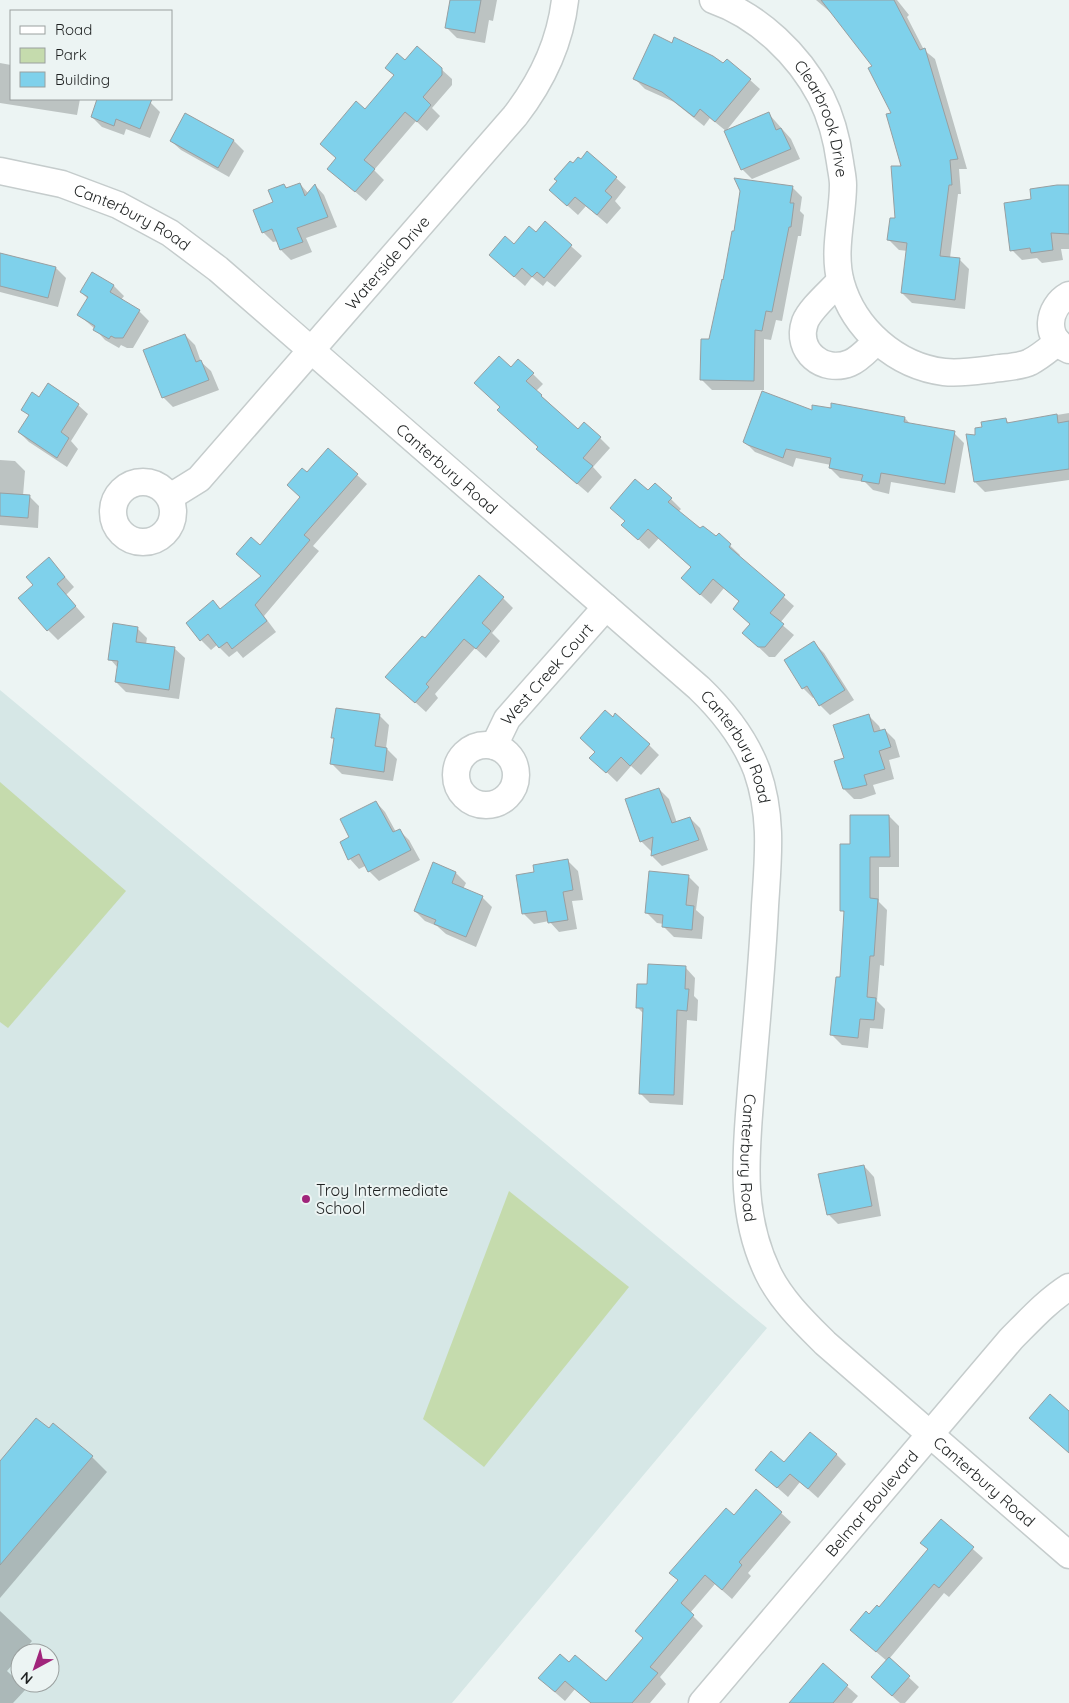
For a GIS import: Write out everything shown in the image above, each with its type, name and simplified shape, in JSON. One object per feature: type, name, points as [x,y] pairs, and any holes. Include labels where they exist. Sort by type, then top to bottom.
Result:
[{"type":"street","name":"Waterside Drive","points":[[170,497],[198,479],[528,100],[553,52],[563,18],[565,0]]},
{"type":"street","name":"Clearbrook Drive","points":[[714,0],[727,5],[765,29],[797,60],[821,98],[836,139],[843,184],[838,262],[840,281],[853,311],[863,326],[877,341],[890,351],[922,367],[944,372],[962,373],[1029,363],[1064,346],[1053,334],[1050,325],[1051,315],[1056,306],[1062,298],[1069,295]]},
{"type":"street","name":"Canterbury Road","points":[[0,171],[62,184],[118,205],[170,233],[218,269],[699,688],[719,709],[748,752],[757,771],[765,803],[769,831],[764,936],[745,1153],[748,1207],[756,1243],[769,1274],[794,1311],[825,1343],[1069,1555]]},
{"type":"street","points":[[840,281],[806,320],[803,332],[804,344],[811,356],[823,365],[838,366],[852,363],[877,341]]},
{"type":"street","name":"West Creek Court","points":[[494,746],[507,719],[606,607]]},
{"type":"street","name":"Belmar Boulevard","points":[[702,1703],[1012,1339],[1039,1310],[1069,1287]]},
{"type":"shaded area","name":"Troy Intermediate School","points":[[0,690],[767,1328],[452,1703],[0,1703]]},
{"type":"green space","points":[[0,782],[126,891],[8,1028],[0,1022]]},
{"type":"green space","points":[[509,1191],[629,1287],[484,1467],[423,1419]]},
{"type":"building","points":[[450,0],[481,0],[475,33],[445,28]]},
{"type":"building","points":[[821,0],[894,0],[920,50],[925,48],[958,159],[950,160],[952,185],[949,185],[940,256],[960,258],[955,300],[901,293],[907,243],[887,240],[890,218],[895,218],[891,166],[901,166],[886,114],[891,113],[868,68],[872,66]]},
{"type":"building","points":[[654,34],[672,43],[674,37],[723,63],[727,59],[751,79],[715,122],[700,109],[694,117],[662,92],[633,79]]},
{"type":"building","points":[[417,46],[442,68],[442,75],[423,97],[431,105],[417,122],[405,112],[364,160],[375,169],[355,192],[327,169],[336,158],[320,144],[356,101],[365,109],[394,75],[385,68],[397,53],[405,60]]},
{"type":"building","points":[[97,100],[152,100],[140,129],[116,119],[114,126],[91,117]]},
{"type":"building","points":[[769,112],[776,130],[781,128],[791,149],[741,170],[724,131]]},
{"type":"building","points":[[185,113],[234,140],[218,168],[170,141]]},
{"type":"building","points":[[587,151],[617,177],[605,191],[612,197],[597,215],[575,197],[567,206],[549,190],[557,181],[554,179],[570,161],[573,163],[578,157],[581,159]]},
{"type":"building","points":[[734,178],[793,186],[790,203],[794,203],[791,227],[789,227],[772,312],[766,311],[762,331],[755,330],[754,381],[700,380],[701,339],[709,339],[732,231],[734,231],[740,191]]},
{"type":"building","points":[[300,183],[305,196],[315,184],[328,217],[297,228],[303,242],[280,250],[272,229],[262,233],[253,210],[273,202],[268,190],[284,184],[286,188]]},
{"type":"building","points":[[1069,185],[1069,234],[1051,233],[1053,250],[1031,253],[1030,248],[1010,251],[1004,203],[1031,199],[1030,189]]},
{"type":"building","points":[[545,221],[572,245],[544,278],[537,272],[532,277],[522,268],[514,277],[489,255],[505,236],[514,244],[529,226],[536,232]]},
{"type":"building","points":[[0,253],[56,267],[48,298],[0,286]]},
{"type":"building","points":[[92,272],[114,285],[110,292],[140,310],[123,338],[111,336],[109,339],[93,330],[95,326],[77,315],[88,297],[80,292]]},
{"type":"building","points":[[185,334],[196,362],[201,360],[209,380],[162,398],[143,350]]},
{"type":"building","points":[[499,356],[511,367],[518,359],[534,373],[526,381],[541,396],[578,429],[584,422],[601,437],[583,458],[593,466],[577,484],[536,449],[538,447],[497,410],[500,407],[474,383]]},
{"type":"building","points":[[48,383],[79,404],[61,432],[69,438],[57,458],[18,432],[29,415],[21,410],[32,392],[39,397]]},
{"type":"building","points":[[762,391],[812,410],[812,405],[831,408],[831,403],[905,417],[904,422],[955,431],[945,484],[881,473],[879,484],[861,481],[863,475],[829,468],[831,458],[786,449],[783,458],[748,445],[743,442]]},
{"type":"building","points":[[1057,414],[1058,423],[1069,421],[1069,469],[974,482],[966,434],[975,435],[975,428],[982,427],[981,422],[1006,418],[1007,423]]},
{"type":"building","points":[[328,448],[358,474],[304,535],[310,540],[255,605],[267,621],[232,649],[227,642],[219,648],[208,634],[200,641],[186,623],[213,600],[220,609],[261,576],[236,554],[251,537],[260,545],[300,497],[287,485],[302,468],[307,472]]},
{"type":"building","points":[[635,479],[648,490],[655,483],[672,498],[668,502],[700,528],[703,526],[716,536],[719,533],[731,544],[729,547],[785,595],[770,613],[784,624],[765,647],[758,647],[742,633],[750,624],[733,609],[739,601],[713,579],[700,595],[681,578],[691,567],[648,529],[638,540],[621,525],[625,521],[610,508]]},
{"type":"building","points":[[0,493],[30,495],[28,518],[0,516]]},
{"type":"building","points":[[49,557],[65,577],[57,584],[76,606],[47,631],[18,598],[33,585],[26,577]]},
{"type":"building","points":[[479,575],[504,597],[482,623],[491,631],[476,649],[464,639],[426,684],[429,687],[415,703],[385,677],[422,636],[425,638]]},
{"type":"building","points":[[113,623],[138,627],[136,642],[175,647],[169,690],[115,682],[118,661],[108,660]]},
{"type":"building","points":[[814,641],[845,690],[819,706],[807,686],[802,689],[784,660]]},
{"type":"building","points":[[336,708],[380,714],[375,746],[387,748],[384,772],[330,764],[334,738],[331,738]]},
{"type":"building","points":[[605,710],[613,717],[615,713],[650,744],[630,766],[621,757],[606,773],[589,758],[595,752],[580,738]]},
{"type":"building","points":[[869,714],[874,732],[885,729],[891,747],[879,751],[885,769],[864,775],[867,785],[843,789],[834,761],[844,758],[833,725]]},
{"type":"building","points":[[659,788],[672,823],[690,817],[699,840],[651,856],[653,837],[640,842],[625,799]]},
{"type":"building","points":[[376,801],[393,832],[400,829],[411,850],[368,872],[359,854],[348,860],[340,842],[349,837],[340,819]]},
{"type":"building","points":[[850,815],[889,815],[890,857],[870,857],[870,898],[878,899],[874,956],[870,956],[867,997],[876,998],[874,1020],[860,1019],[858,1038],[830,1035],[836,977],[840,977],[844,911],[840,911],[840,844],[850,844]]},
{"type":"building","points":[[568,859],[573,890],[563,892],[568,920],[548,923],[546,911],[522,914],[516,875],[534,872],[533,865]]},
{"type":"building","points":[[433,862],[456,872],[452,883],[483,896],[466,937],[434,924],[436,920],[414,911]]},
{"type":"building","points":[[649,871],[689,875],[686,905],[694,906],[692,930],[662,927],[663,915],[645,913]]},
{"type":"building","points":[[648,964],[686,966],[685,989],[689,989],[687,1011],[677,1010],[674,1095],[639,1094],[643,1008],[636,1008],[637,984],[647,984]]},
{"type":"building","points":[[864,1165],[872,1206],[827,1215],[818,1174]]},
{"type":"building","points":[[1050,1394],[1069,1411],[1069,1453],[1029,1418]]},
{"type":"building","points":[[36,1418],[49,1428],[53,1423],[93,1456],[0,1565],[0,1461]]},
{"type":"building","points":[[810,1432],[837,1454],[808,1489],[790,1474],[777,1488],[755,1470],[771,1451],[784,1462]]},
{"type":"building","points":[[756,1489],[782,1512],[739,1562],[742,1565],[722,1590],[705,1575],[681,1603],[694,1615],[650,1667],[658,1673],[632,1703],[591,1703],[565,1681],[555,1692],[538,1678],[560,1654],[569,1662],[575,1655],[606,1681],[643,1638],[635,1631],[678,1580],[669,1573],[726,1508],[734,1515]]},
{"type":"building","points":[[941,1519],[974,1547],[939,1588],[934,1584],[876,1652],[850,1630],[866,1611],[869,1614],[877,1605],[879,1607],[928,1549],[920,1543]]},
{"type":"building","points":[[889,1657],[910,1676],[892,1696],[871,1677]]},
{"type":"building","points":[[823,1663],[848,1685],[833,1703],[789,1703]]},
{"type":"place","name":"Troy Intermediate School","points":[[306,1199]]}]
